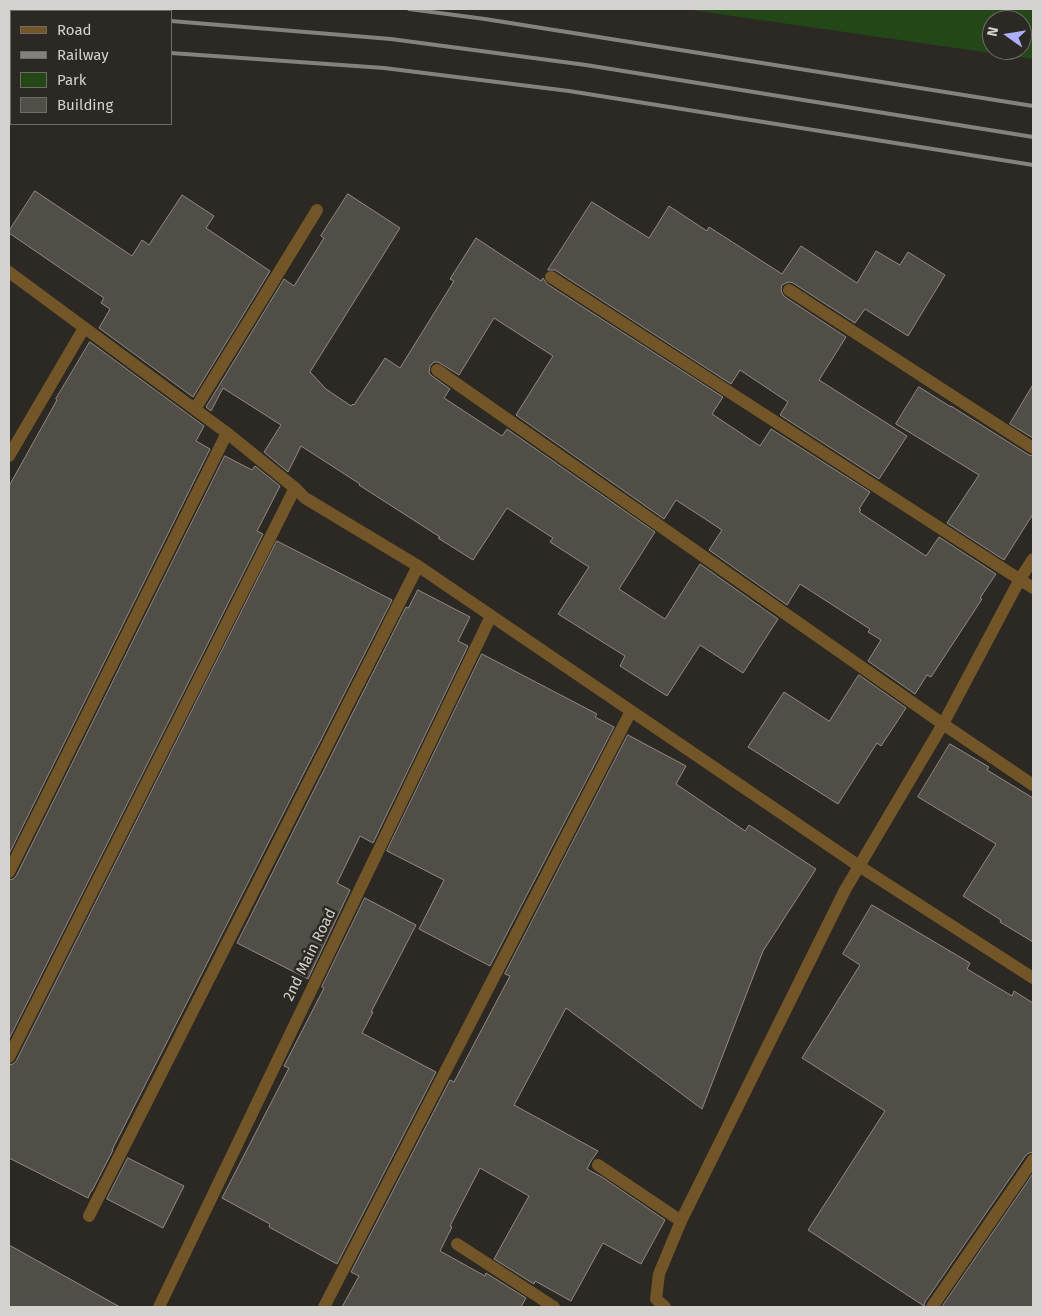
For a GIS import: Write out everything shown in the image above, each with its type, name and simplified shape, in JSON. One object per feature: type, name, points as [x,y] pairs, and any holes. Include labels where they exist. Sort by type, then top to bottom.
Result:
[{"type":"street","points":[[195,409],[317,210]]},
{"type":"street","points":[[9,272],[227,433],[306,498],[418,566],[860,866],[1033,978]]},
{"type":"street","points":[[551,277],[1033,588]]},
{"type":"street","points":[[789,290],[1033,448]]},
{"type":"street","points":[[9,456],[84,328]]},
{"type":"street","points":[[437,370],[1033,785]]},
{"type":"street","points":[[9,872],[227,433]]},
{"type":"street","points":[[9,1057],[295,488]]},
{"type":"street","points":[[657,1304],[659,1274],[680,1221],[845,890],[943,724],[1033,558]]},
{"type":"street","points":[[89,1216],[418,566]]},
{"type":"street","name":"2nd Main Road","points":[[159,1307],[491,616]]},
{"type":"street","points":[[324,1307],[631,711]]},
{"type":"street","points":[[932,1307],[1033,1160]]},
{"type":"street","points":[[598,1165],[680,1221]]},
{"type":"street","points":[[457,1244],[554,1307]]},
{"type":"green space","points":[[684,9],[1033,9],[1033,59],[1032,10],[982,10],[982,52]]},
{"type":"building","points":[[35,191],[132,256],[142,240],[149,245],[182,195],[214,216],[206,228],[270,271],[193,397],[99,328],[110,309],[101,303],[104,298],[9,233]]},
{"type":"building","points":[[348,194],[400,228],[310,372],[326,389],[351,406],[354,405],[385,358],[400,368],[454,281],[450,279],[476,238],[541,281],[543,278],[547,284],[723,397],[712,414],[760,446],[771,429],[870,492],[859,512],[926,556],[939,537],[996,574],[980,598],[982,599],[931,677],[927,675],[915,694],[868,661],[881,640],[868,632],[870,629],[800,584],[787,605],[709,550],[722,530],[676,500],[664,519],[516,415],[553,356],[494,318],[459,375],[438,362],[434,362],[430,366],[429,373],[450,389],[444,398],[502,436],[507,429],[655,532],[619,589],[665,619],[700,564],[778,619],[743,673],[700,645],[667,696],[620,666],[625,656],[558,614],[589,567],[550,542],[553,538],[507,508],[473,560],[301,446],[288,472],[264,452],[281,425],[223,388],[211,411],[206,407],[284,279],[294,286],[324,238],[321,236]]},
{"type":"building","points":[[592,202],[649,238],[669,206],[707,231],[709,227],[782,274],[801,246],[857,283],[876,251],[900,265],[908,252],[945,275],[908,336],[865,309],[855,323],[793,283],[790,282],[782,285],[782,293],[785,297],[846,337],[819,380],[907,436],[879,479],[780,415],[788,402],[740,370],[731,384],[555,270],[548,270]]},
{"type":"building","points":[[90,342],[204,426],[196,441],[210,449],[9,854],[9,486],[56,399]]},
{"type":"building","points":[[1033,385],[1033,438],[1010,424]]},
{"type":"building","points":[[919,387],[1033,456],[1033,514],[1004,560],[947,523],[979,475],[896,424]]},
{"type":"building","points":[[225,456],[252,470],[255,466],[280,486],[257,531],[263,534],[9,1039],[9,880],[16,876]]},
{"type":"building","points":[[277,541],[392,600],[88,1198],[9,1158],[9,1065],[16,1061]]},
{"type":"building","points":[[418,590],[470,617],[458,641],[468,646],[373,843],[360,836],[337,883],[350,890],[308,979],[237,943],[406,607],[408,608]]},
{"type":"building","points":[[482,654],[597,714],[595,717],[614,727],[490,966],[419,929],[444,880],[387,851]]},
{"type":"building","points":[[859,675],[906,708],[881,746],[877,743],[838,804],[748,747],[784,692],[829,721]]},
{"type":"building","points":[[628,735],[686,766],[676,784],[745,831],[749,825],[816,869],[763,951],[702,1109],[566,1008],[514,1105],[598,1151],[587,1169],[602,1177],[665,1220],[641,1264],[603,1243],[571,1301],[535,1281],[534,1284],[494,1259],[529,1196],[480,1168],[450,1226],[452,1227],[440,1251],[485,1276],[486,1273],[526,1298],[521,1307],[342,1307],[359,1276],[351,1272],[450,1080],[454,1082],[510,976],[505,974]]},
{"type":"building","points":[[950,744],[989,767],[987,770],[1033,798],[1033,942],[963,896],[996,844],[918,797]]},
{"type":"building","points":[[365,898],[416,925],[362,1033],[436,1072],[337,1264],[269,1227],[270,1224],[222,1198],[289,1068],[284,1066],[324,988],[322,987]]},
{"type":"building","points":[[872,905],[970,963],[967,969],[1012,996],[1014,991],[1033,1003],[1033,1152],[1026,1155],[924,1306],[808,1230],[885,1111],[802,1058],[860,965],[843,954]]},
{"type":"building","points":[[128,1158],[184,1186],[163,1228],[107,1199]]},
{"type":"building","points":[[1033,1174],[1033,1307],[942,1307]]},
{"type":"building","points":[[9,1245],[120,1307],[9,1307]]},
{"type":"railway","points":[[409,9],[485,19],[1033,106]]},
{"type":"railway","points":[[172,21],[391,39],[586,65],[1033,137]]},
{"type":"railway","points":[[172,53],[384,68],[569,91],[1033,165]]}]
